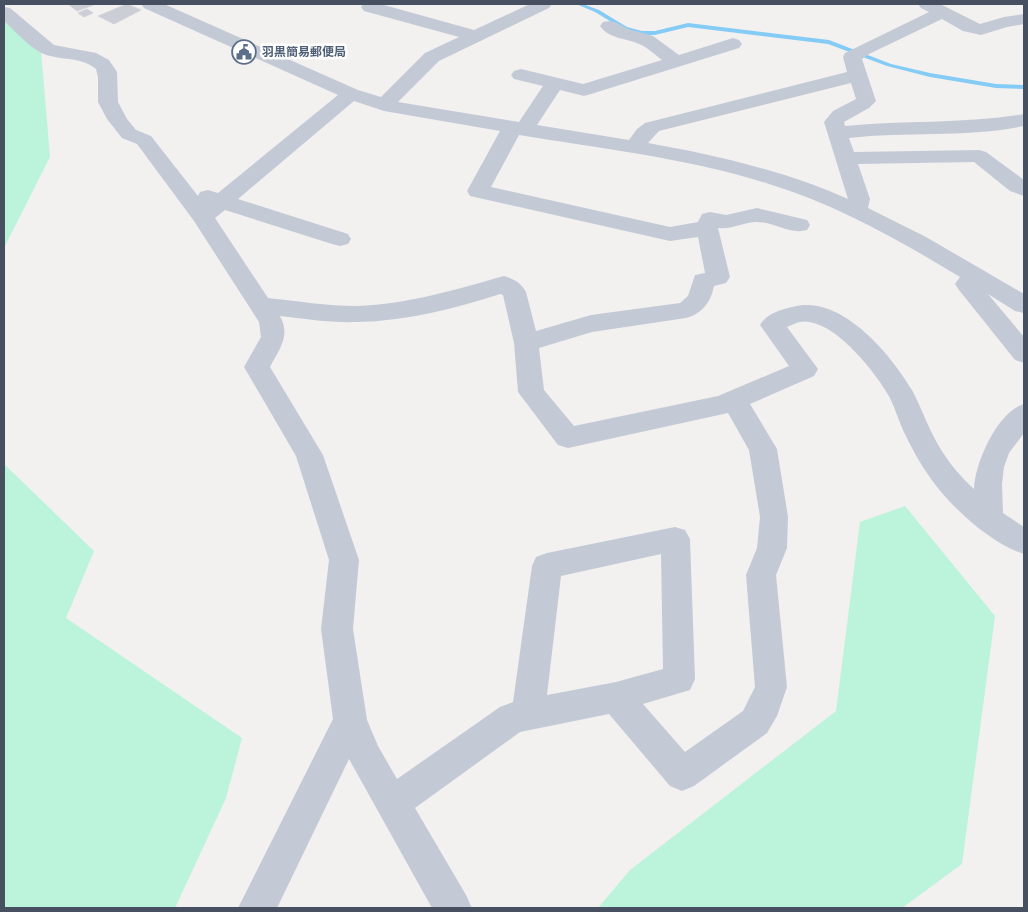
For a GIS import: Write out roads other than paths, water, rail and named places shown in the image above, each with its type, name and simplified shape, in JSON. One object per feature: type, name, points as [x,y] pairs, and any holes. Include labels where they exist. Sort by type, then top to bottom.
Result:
[{"type":"street","points":[[376,4],[370,7],[476,36]]},
{"type":"street","points":[[384,105],[432,57],[543,4]]},
{"type":"street","points":[[161,5],[352,94],[384,105],[635,147],[704,160],[762,174],[857,210],[974,274],[1024,304]]},
{"type":"street","points":[[635,147],[644,132],[652,127],[858,61],[916,26],[934,8],[970,27],[981,30],[1004,22],[1024,20]]},
{"type":"street","points":[[4,12],[47,49],[55,52],[90,56],[104,66],[108,74],[108,101],[113,111],[130,135],[144,140],[182,189],[212,209],[340,239]]},
{"type":"street","points":[[609,26],[622,33],[648,40],[677,62]]},
{"type":"street","points":[[521,75],[584,90],[733,44]]},
{"type":"street","points":[[857,210],[859,199],[834,122],[837,116],[860,106],[866,101],[858,61]]},
{"type":"street","points":[[555,83],[519,128],[478,191],[670,234],[707,228]]},
{"type":"street","points":[[212,209],[352,94]]},
{"type":"street","points":[[838,133],[891,128],[978,127],[1003,125],[1024,120]]},
{"type":"street","points":[[846,158],[979,156],[1024,189]]},
{"type":"street","points":[[212,209],[271,322],[273,337],[257,366],[309,455],[344,560],[337,629],[350,720],[365,757],[453,908]]},
{"type":"street","points":[[526,343],[591,324],[686,310],[696,303],[701,295],[703,280],[718,277],[707,228],[710,219],[726,222],[757,215],[799,225]]},
{"type":"street","points":[[974,274],[967,284],[1024,354]]},
{"type":"street","points":[[262,306],[356,314],[401,310],[445,302],[504,284],[514,292],[526,343],[531,392],[568,438],[723,404],[805,369],[772,324],[788,316],[806,313],[821,316],[840,325],[877,361],[901,394],[919,435],[945,477],[972,505],[1024,542]]},
{"type":"street","points":[[616,697],[682,774],[755,722],[765,705],[771,687],[761,575],[772,548],[774,516],[763,449],[734,400]]},
{"type":"street","points":[[989,518],[987,498],[989,476],[996,452],[1024,414]]},
{"type":"street","points":[[392,803],[512,718],[528,715],[616,697],[679,679],[675,539],[547,566],[528,715]]},
{"type":"street","points":[[257,908],[350,720]]},
{"type":"waterway","points":[[579,4],[597,11],[625,28],[642,33],[655,33],[688,25],[829,42],[889,65],[930,75],[996,86],[1024,87]]},
{"type":"place","name":"羽黒簡易郵便局","points":[[244,52]]}]
